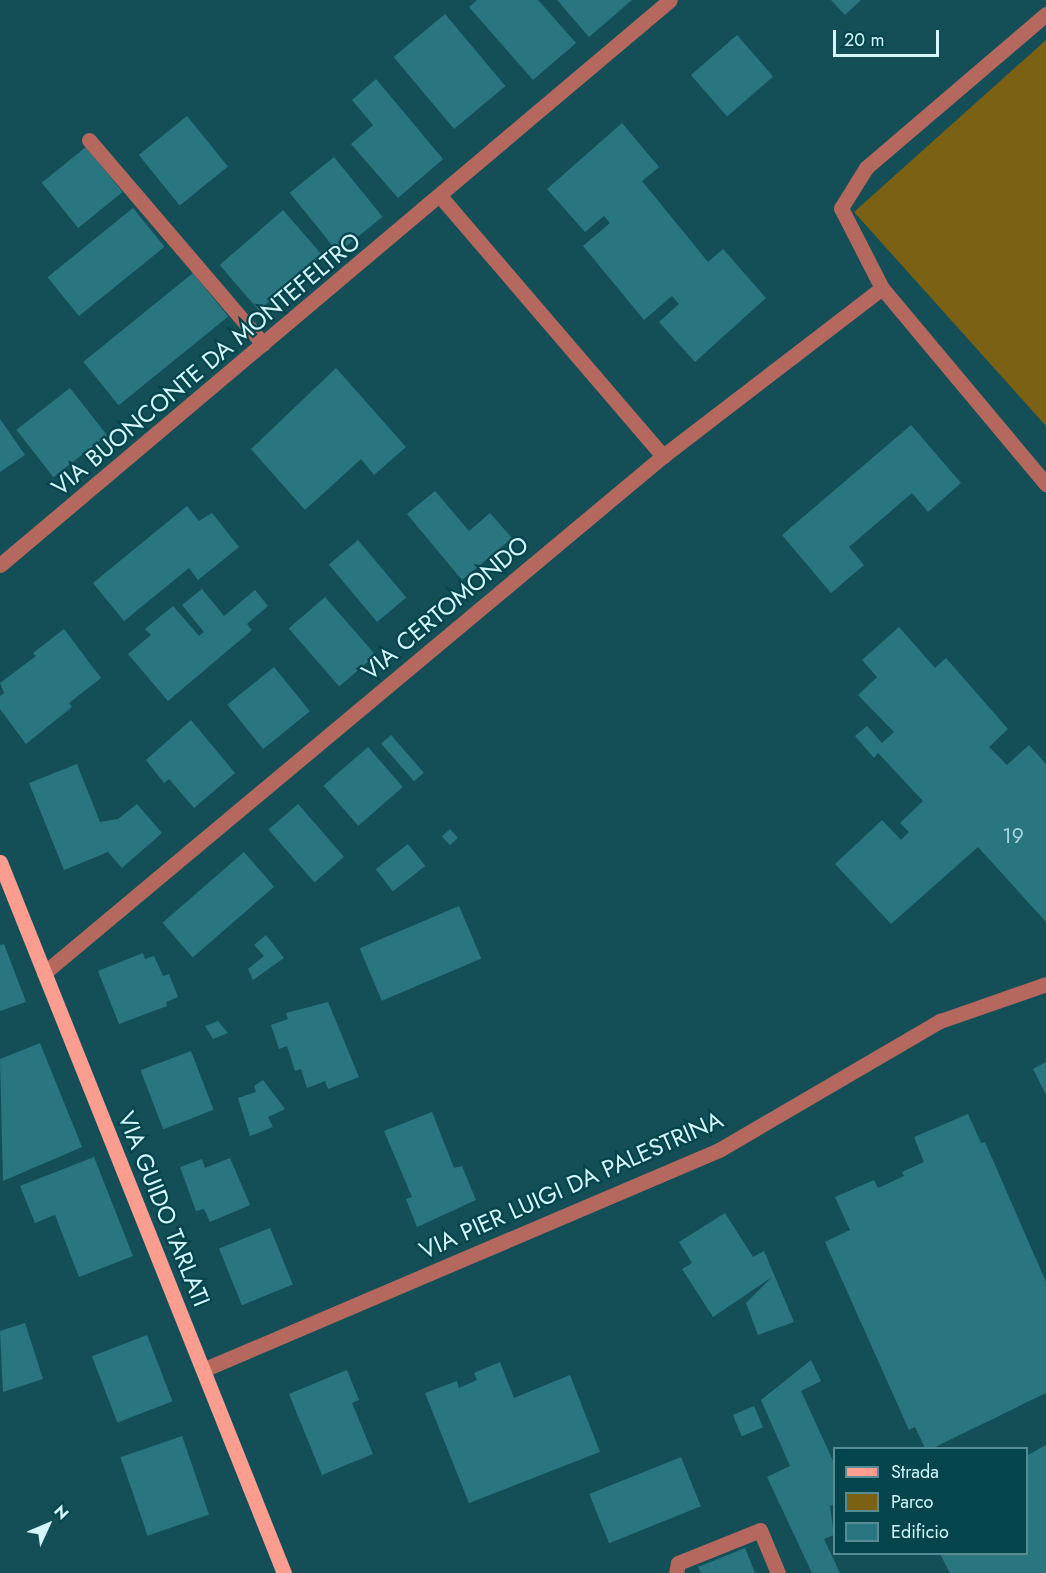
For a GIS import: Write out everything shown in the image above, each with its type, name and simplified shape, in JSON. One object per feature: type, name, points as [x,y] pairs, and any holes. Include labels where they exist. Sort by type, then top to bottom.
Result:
[{"type":"main road","name":"VIA GUIDO TARLATI","points":[[0,862],[205,1369],[284,1573]]},
{"type":"street","name":"VIA BUONCONTE DA MONTEFELTRO","points":[[0,566],[670,0]]},
{"type":"street","points":[[1046,14],[866,168],[841,208],[882,288],[1046,484]]},
{"type":"street","points":[[89,140],[263,344]]},
{"type":"street","points":[[440,196],[663,456]]},
{"type":"street","name":"VIA CERTOMONDO","points":[[44,973],[663,456],[882,288]]},
{"type":"street","name":"VIA PIER LUIGI DA PALESTRINA","points":[[205,1369],[386,1289],[507,1242],[719,1150],[940,1021],[1046,984]]},
{"type":"street","points":[[676,1573],[678,1563],[760,1530],[778,1573]]},
{"type":"green space","points":[[1046,40],[1046,426],[854,212]]},
{"type":"building","points":[[477,0],[538,0],[576,43],[533,80],[469,7]]},
{"type":"building","points":[[557,0],[632,0],[589,37]]},
{"type":"building","points":[[831,0],[861,0],[845,15]]},
{"type":"building","points":[[445,14],[505,86],[454,129],[394,57]]},
{"type":"building","points":[[737,35],[773,77],[727,117],[691,75]]},
{"type":"building","points":[[376,79],[443,159],[398,198],[351,144],[373,125],[352,100]]},
{"type":"building","points":[[187,116],[228,167],[180,206],[139,155]]},
{"type":"building","points":[[622,123],[659,167],[642,181],[708,262],[723,249],[766,298],[695,362],[659,322],[679,304],[672,296],[644,320],[583,246],[610,223],[604,216],[585,232],[547,189]]},
{"type":"building","points":[[86,147],[123,192],[78,228],[42,183]]},
{"type":"building","points":[[334,157],[382,217],[338,253],[290,193]]},
{"type":"building","points":[[133,208],[164,247],[79,316],[48,277]]},
{"type":"building","points":[[283,210],[322,255],[259,310],[220,265]]},
{"type":"building","points":[[193,273],[228,317],[119,405],[83,362]]},
{"type":"building","points":[[336,368],[406,447],[374,475],[361,459],[305,510],[251,449]]},
{"type":"building","points":[[70,388],[107,435],[53,477],[16,430]]},
{"type":"building","points":[[0,419],[25,455],[0,472]]},
{"type":"building","points":[[911,425],[961,483],[928,512],[912,493],[849,547],[864,565],[831,593],[782,535]]},
{"type":"building","points":[[435,491],[469,531],[490,513],[512,538],[462,580],[407,514]]},
{"type":"building","points":[[187,506],[199,521],[212,513],[239,547],[198,580],[189,568],[124,621],[93,583]]},
{"type":"building","points":[[358,540],[406,597],[377,622],[329,564]]},
{"type":"building","points":[[202,589],[224,616],[255,590],[268,606],[247,624],[252,630],[168,701],[128,654],[151,635],[145,629],[173,606],[199,636],[204,632],[182,605]]},
{"type":"building","points":[[325,597],[376,655],[339,687],[289,628]]},
{"type":"building","points":[[899,627],[935,668],[946,658],[1008,729],[989,747],[1007,765],[1029,745],[1046,764],[1046,922],[978,847],[891,924],[835,864],[882,820],[901,840],[909,832],[900,823],[923,801],[878,753],[874,758],[855,736],[867,726],[882,743],[894,732],[858,695],[877,677],[862,660]]},
{"type":"building","points":[[64,629],[101,678],[69,703],[72,707],[26,744],[0,709],[0,696],[4,693],[0,683],[36,656],[33,653]]},
{"type":"building","points":[[274,667],[310,711],[263,749],[227,705]]},
{"type":"building","points":[[191,720],[235,773],[194,808],[169,779],[164,783],[146,760]]},
{"type":"building","points":[[391,735],[424,773],[414,781],[381,744]]},
{"type":"building","points":[[368,747],[403,787],[358,826],[323,786]]},
{"type":"building","points":[[77,764],[100,822],[118,819],[137,804],[162,833],[122,868],[108,852],[64,870],[29,783]]},
{"type":"building","points":[[298,804],[344,857],[314,882],[269,830]]},
{"type":"building","points":[[450,829],[458,838],[450,845],[442,836]]},
{"type":"building","points":[[408,844],[425,866],[393,891],[376,869]]},
{"type":"building","points":[[244,852],[274,887],[193,958],[162,923]]},
{"type":"building","points":[[459,906],[481,958],[382,1001],[360,948]]},
{"type":"building","points":[[266,935],[284,958],[253,980],[248,969],[264,956],[254,945]]},
{"type":"building","points":[[4,944],[26,1002],[0,1011],[0,945]]},
{"type":"building","points":[[143,953],[145,959],[154,956],[163,976],[169,974],[178,997],[166,1002],[167,1006],[119,1024],[98,971]]},
{"type":"building","points":[[328,1002],[359,1077],[328,1089],[325,1081],[307,1088],[301,1069],[295,1071],[287,1046],[279,1049],[271,1025],[288,1019],[286,1013]]},
{"type":"building","points":[[218,1021],[228,1033],[213,1039],[205,1026]]},
{"type":"building","points":[[40,1043],[82,1147],[3,1181],[0,1059]]},
{"type":"building","points":[[191,1051],[214,1110],[163,1129],[141,1070]]},
{"type":"building","points":[[1046,1062],[1046,1095],[1033,1069]]},
{"type":"building","points":[[263,1080],[285,1109],[268,1117],[273,1127],[250,1136],[238,1098],[256,1092],[254,1086]]},
{"type":"building","points":[[432,1112],[454,1168],[462,1166],[476,1200],[417,1227],[406,1199],[412,1197],[384,1131]]},
{"type":"building","points":[[968,1114],[981,1143],[985,1142],[1046,1282],[1046,1393],[935,1447],[925,1447],[915,1427],[909,1430],[825,1242],[850,1230],[835,1197],[874,1180],[878,1188],[904,1176],[902,1172],[924,1162],[914,1137]]},
{"type":"building","points":[[94,1157],[133,1256],[79,1277],[55,1215],[35,1223],[20,1186]]},
{"type":"building","points":[[230,1158],[250,1205],[210,1222],[204,1209],[196,1211],[180,1167],[202,1159],[205,1168]]},
{"type":"building","points":[[725,1213],[753,1257],[764,1251],[794,1322],[758,1335],[746,1303],[772,1277],[713,1317],[682,1269],[692,1263],[679,1242]]},
{"type":"building","points":[[270,1228],[293,1285],[242,1305],[219,1249]]},
{"type":"building","points":[[25,1323],[43,1379],[3,1392],[0,1331]]},
{"type":"building","points":[[147,1335],[172,1401],[117,1422],[92,1356]]},
{"type":"building","points":[[811,1360],[821,1381],[801,1391],[833,1461],[833,1504],[830,1506],[833,1535],[824,1539],[840,1573],[812,1573],[767,1477],[790,1466],[761,1400]]},
{"type":"building","points":[[500,1362],[514,1398],[570,1375],[600,1452],[469,1503],[425,1393],[457,1381],[459,1388],[477,1380],[474,1373]]},
{"type":"building","points":[[347,1370],[359,1400],[352,1403],[373,1454],[322,1475],[289,1394]]},
{"type":"building","points":[[754,1406],[763,1427],[742,1436],[733,1415]]},
{"type":"building","points":[[182,1436],[209,1514],[148,1536],[121,1457]]},
{"type":"building","points":[[1046,1445],[1046,1573],[950,1573],[941,1555],[1028,1555],[1028,1455]]},
{"type":"building","points":[[681,1457],[701,1506],[609,1543],[589,1494]]},
{"type":"building","points":[[745,1548],[755,1573],[701,1573],[698,1567]]}]
